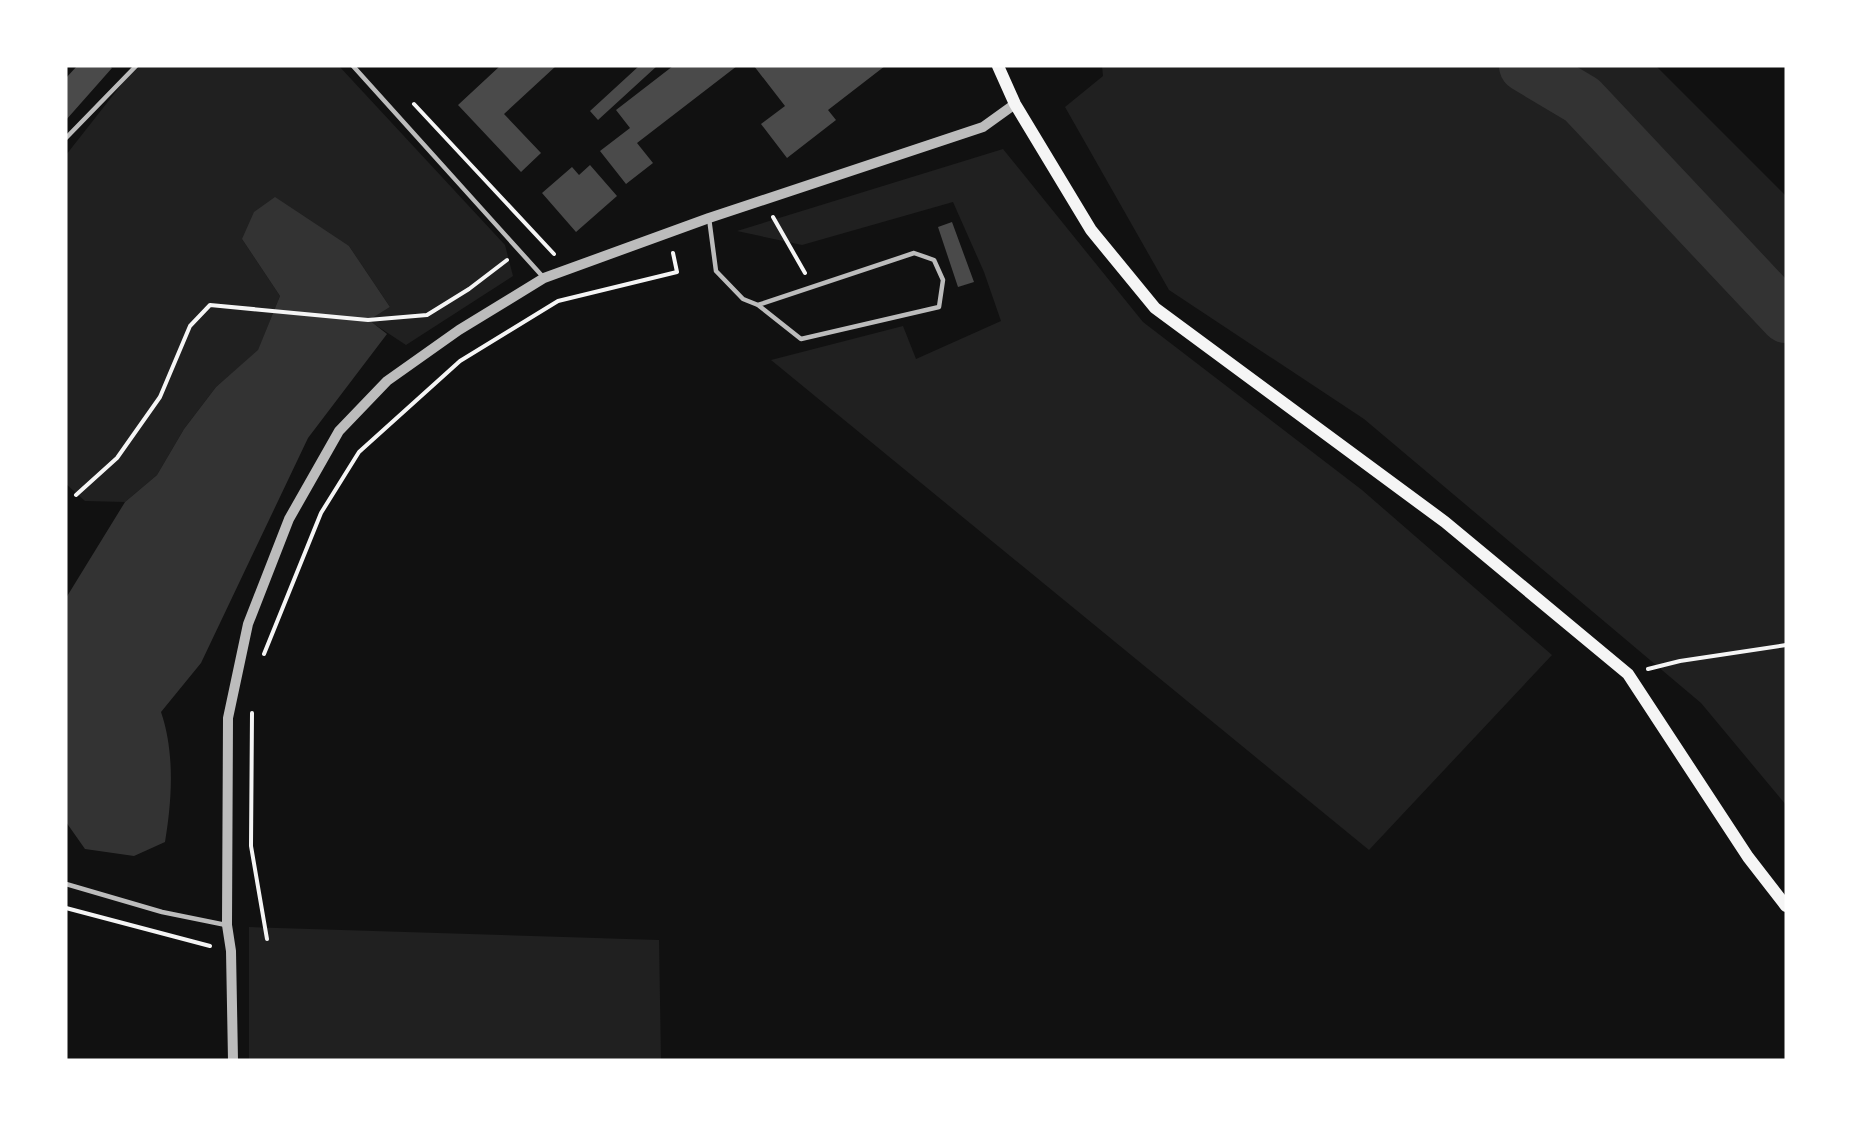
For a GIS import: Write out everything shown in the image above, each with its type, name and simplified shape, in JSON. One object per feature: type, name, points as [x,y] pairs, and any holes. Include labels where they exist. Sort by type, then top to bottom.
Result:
[{"type":"main road","points":[[998,66],[1015,104],[1091,230],[1155,308],[1445,522],[1628,674],[1748,857],[1786,906]]},
{"type":"street","points":[[233,1060],[231,951],[227,925],[228,718],[248,624],[289,519],[339,431],[387,381],[459,330],[544,278],[709,218],[983,127],[1015,104]]},
{"type":"lane","points":[[66,138],[136,66]]},
{"type":"lane","points":[[353,66],[544,278]]},
{"type":"lane","points":[[709,218],[716,271],[743,299],[758,305],[801,339],[939,307],[943,280],[934,260],[915,253],[758,305]]},
{"type":"lane","points":[[66,884],[162,912],[227,925]]},
{"type":"path","points":[[410,100],[569,269]]},
{"type":"path","points":[[764,200],[813,287]]},
{"type":"path","points":[[260,664],[321,513],[359,452],[460,361],[558,301],[677,272],[669,233]]},
{"type":"path","points":[[76,495],[117,458],[160,397],[190,326],[210,305],[368,320],[427,315],[469,289],[519,251]]},
{"type":"path","points":[[1628,674],[1680,661],[1786,645]]},
{"type":"path","points":[[252,708],[251,846],[267,939]]},
{"type":"path","points":[[66,908],[231,951]]},
{"type":"shaded area","points":[[136,66],[339,66],[505,245],[513,276],[406,345],[368,320],[390,307],[349,246],[242,239],[280,296],[258,351],[216,387],[184,429],[157,475],[125,502],[85,501],[66,484],[66,155]]},
{"type":"shaded area","points":[[1102,66],[1656,66],[1786,196],[1786,805],[1701,703],[1364,419],[1169,290],[1065,107],[1103,76]]},
{"type":"shaded area","points":[[1003,149],[1143,322],[1362,490],[1552,655],[1369,850],[771,360],[903,326],[916,359],[1001,321],[984,272],[953,202],[802,245],[737,231]]},
{"type":"shaded area","points":[[275,197],[349,246],[390,307],[369,320],[387,334],[308,438],[201,663],[161,712],[169,744],[171,777],[165,842],[134,856],[85,849],[66,822],[66,598],[125,502],[157,475],[184,429],[216,387],[258,350],[280,296],[242,239],[254,212]]},
{"type":"shaded area","points":[[249,927],[659,940],[661,1060],[249,1060]]},
{"type":"building","points":[[77,66],[109,66],[112,68],[66,120],[66,78]]},
{"type":"building","points":[[500,66],[556,66],[504,114],[541,153],[521,172],[458,105]]},
{"type":"building","points":[[639,66],[657,66],[598,120],[590,111]]},
{"type":"building","points":[[673,66],[737,66],[637,143],[653,163],[626,184],[600,151],[630,128],[616,110]]},
{"type":"building","points":[[754,66],[885,66],[828,110],[836,120],[787,158],[761,124],[785,106]]},
{"type":"building","points":[[590,165],[617,196],[576,232],[542,193],[572,167],[579,175]]},
{"type":"building","points":[[952,222],[974,282],[958,287],[938,227]]},
{"type":"waterway","points":[[1525,66],[1582,100],[1786,317]]}]
